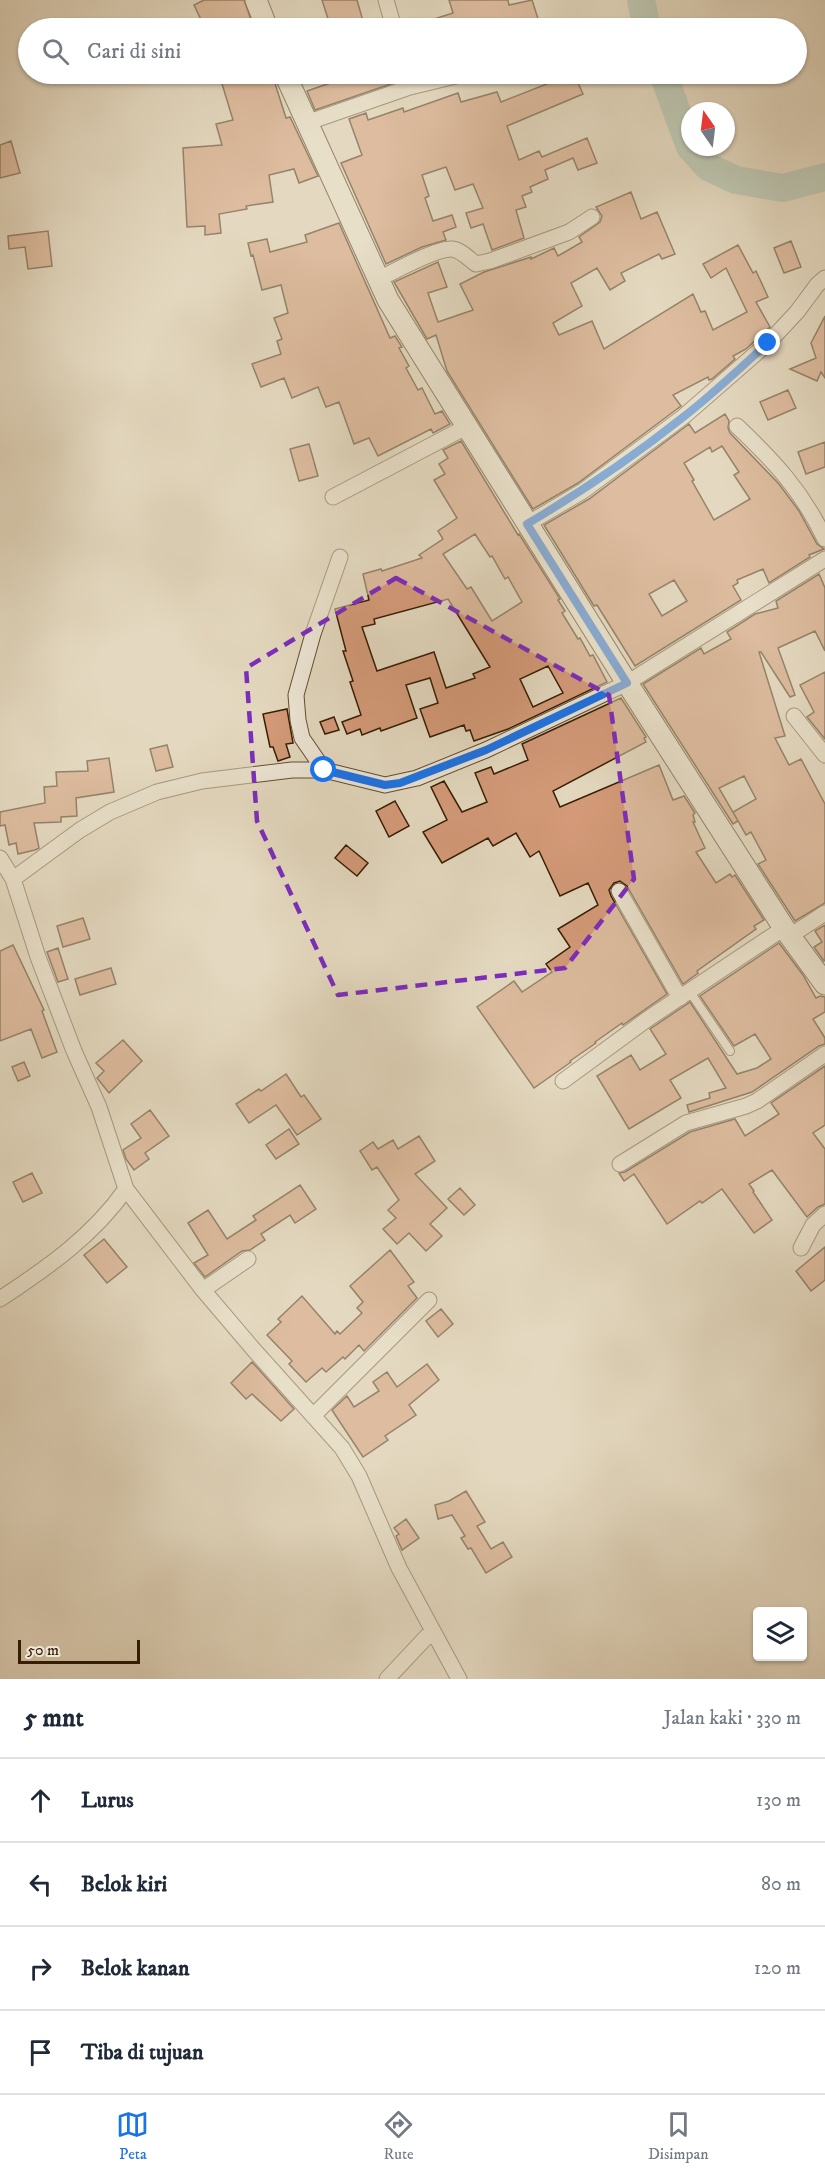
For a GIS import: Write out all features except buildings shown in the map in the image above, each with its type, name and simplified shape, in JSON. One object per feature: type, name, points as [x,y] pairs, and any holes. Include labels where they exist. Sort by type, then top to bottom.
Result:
[{"type":"street","points":[[256,0],[263,18]]},
{"type":"street","points":[[386,0],[391,18]]},
{"type":"street","points":[[289,84],[377,280],[466,427],[627,683],[787,932],[825,984]]},
{"type":"street","points":[[306,123],[399,84]]},
{"type":"street","points":[[377,280],[448,249],[459,251],[476,264],[490,261],[569,232],[592,217]]},
{"type":"street","points":[[527,524],[583,491],[683,417],[768,343],[825,278]]},
{"type":"street","points":[[737,426],[784,472],[814,514],[825,539]]},
{"type":"street","points":[[333,497],[466,427]]},
{"type":"street","points":[[324,770],[302,738],[296,695],[313,634],[340,557]]},
{"type":"street","points":[[13,879],[80,830],[110,812],[157,792],[213,780],[292,770],[324,770],[385,785],[400,783],[486,750],[627,683],[825,559]]},
{"type":"street","points":[[794,717],[825,754]]},
{"type":"street","points":[[0,858],[13,879],[38,957],[74,1052],[99,1107],[126,1189],[203,1290],[342,1448],[359,1476],[399,1568],[459,1679]]},
{"type":"street","points":[[619,891],[685,995]]},
{"type":"street","points":[[562,1081],[685,995],[787,932],[825,913]]},
{"type":"street","points":[[620,1164],[686,1123],[757,1101],[825,1054]]},
{"type":"street","points":[[0,1299],[61,1257],[82,1239],[114,1206],[126,1189]]},
{"type":"street","points":[[801,1248],[813,1225],[825,1214]]},
{"type":"street","points":[[203,1290],[248,1259]]},
{"type":"street","points":[[313,1416],[429,1300]]},
{"type":"street","points":[[387,1679],[432,1631]]},
{"type":"lane","points":[[685,995],[730,1051]]},
{"type":"highlighted area","points":[[396,578],[609,695],[634,879],[565,968],[338,995],[257,821],[246,668]]},
{"type":"waterway","points":[[641,0],[645,18]]},
{"type":"waterway","points":[[667,84],[681,123]]},
{"type":"waterway","points":[[698,156],[708,167],[736,180],[783,188],[825,177]]},
{"type":"route","points":[[324,770],[385,785],[400,783],[486,750],[627,683],[527,524],[583,491],[635,454],[683,417],[768,343]]}]
